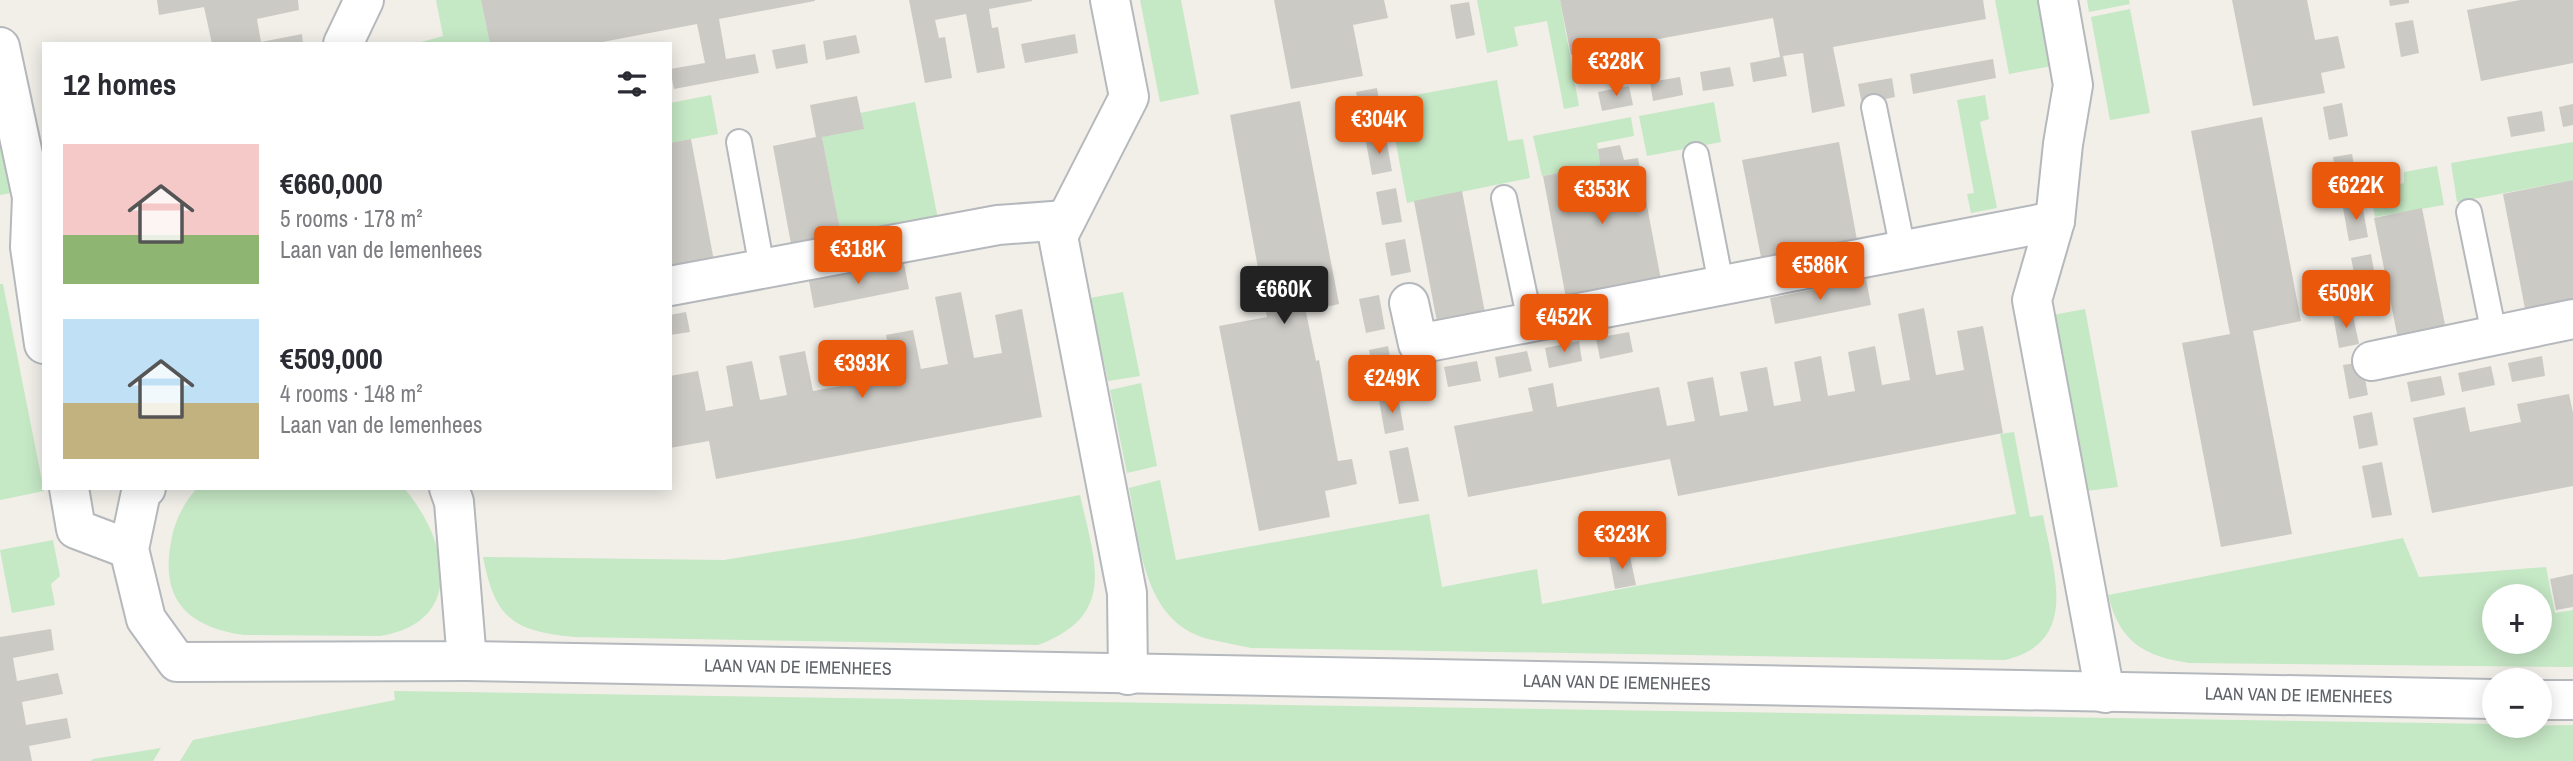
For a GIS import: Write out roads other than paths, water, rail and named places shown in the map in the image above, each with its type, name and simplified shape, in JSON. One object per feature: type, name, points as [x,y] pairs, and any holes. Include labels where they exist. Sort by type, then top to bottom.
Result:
[{"type":"street","points":[[345,42],[364,0]]},
{"type":"street","points":[[1110,0],[1129,97],[1058,236],[1127,593],[1128,675]]},
{"type":"street","points":[[2059,0],[2073,85],[2063,144],[2055,221],[2032,300],[2105,692]]},
{"type":"street","points":[[0,47],[32,197],[15,250],[42,338]]},
{"type":"street","points":[[672,286],[998,225],[1066,220]]},
{"type":"street","points":[[1409,303],[1418,344],[2055,221]]},
{"type":"street","points":[[2372,361],[2573,319]]},
{"type":"street","points":[[69,490],[76,530],[129,549]]},
{"type":"street","name":"LAAN VAN DE IEMENHEES","points":[[144,490],[129,549],[146,619],[177,662],[467,661],[2482,699]]},
{"type":"street","points":[[450,490],[454,502],[467,661]]},
{"type":"street","points":[[2552,700],[2573,701]]},
{"type":"lane","points":[[1874,107],[1903,250]]},
{"type":"lane","points":[[739,142],[762,268]]},
{"type":"lane","points":[[1696,155],[1721,284]]},
{"type":"lane","points":[[1504,198],[1530,321]]},
{"type":"lane","points":[[2469,212],[2494,334]]}]
